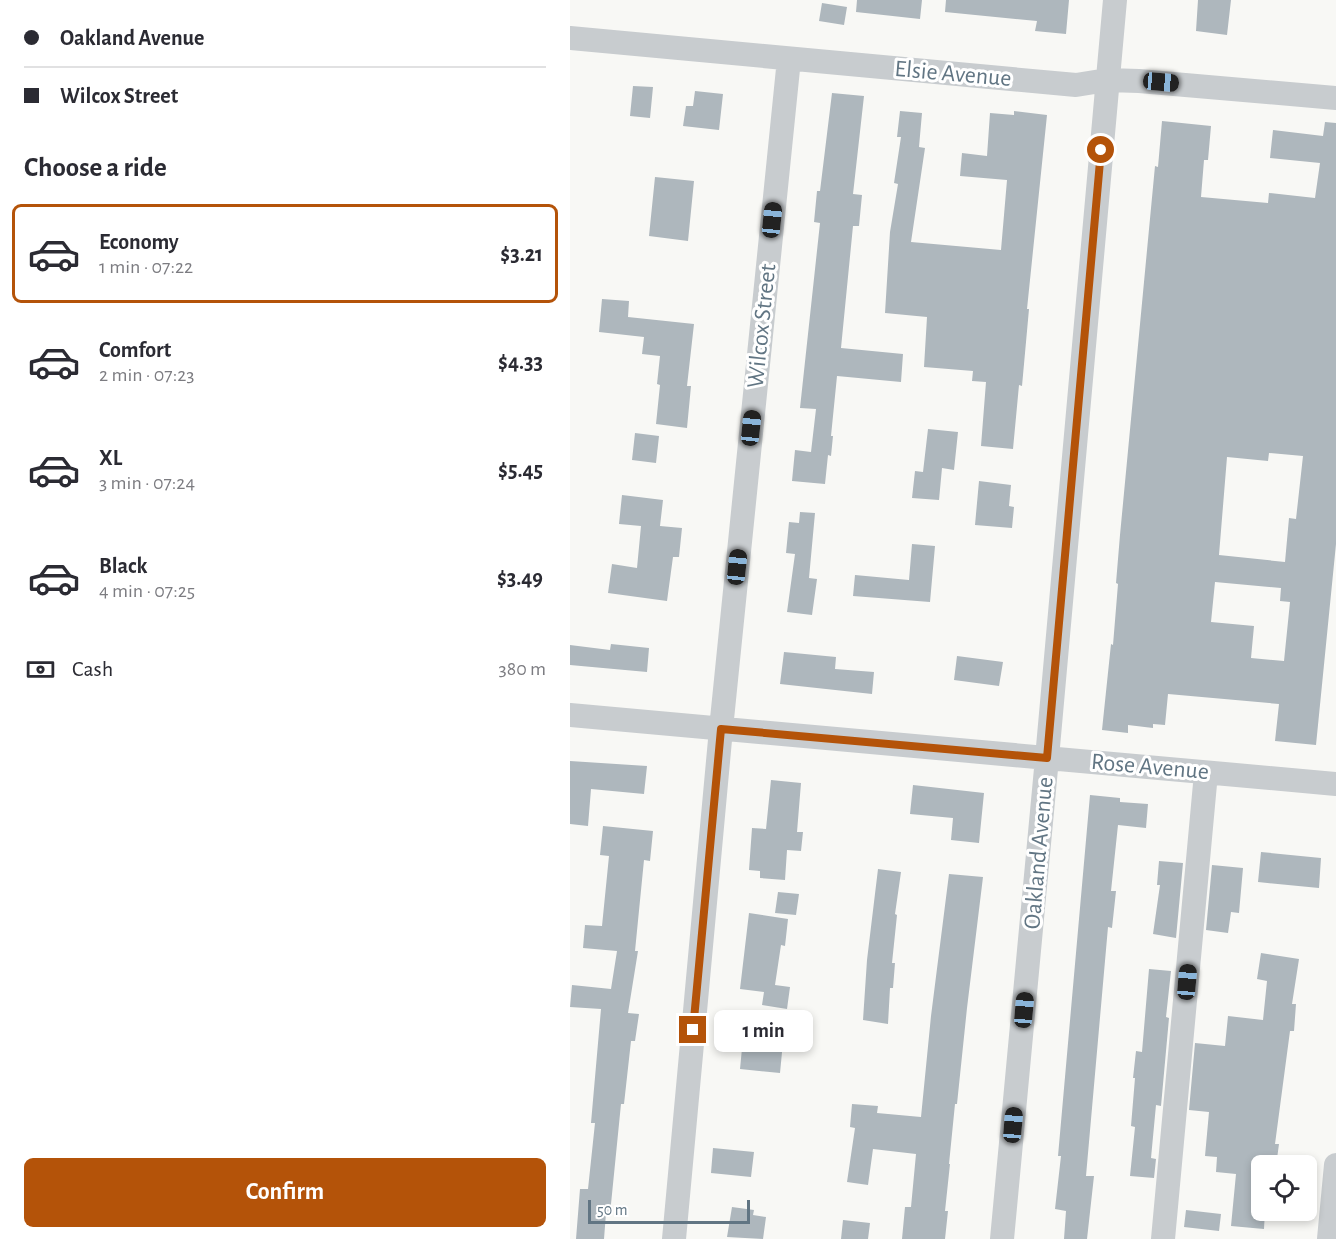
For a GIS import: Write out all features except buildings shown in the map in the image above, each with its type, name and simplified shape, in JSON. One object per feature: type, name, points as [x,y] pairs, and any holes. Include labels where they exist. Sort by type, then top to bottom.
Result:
[{"type":"street","name":"Oakland Avenue","points":[[1002,1239],[1115,0]]},
{"type":"street","name":"Elsie Avenue","points":[[570,38],[1076,85],[1107,80],[1139,81],[1336,98]]},
{"type":"street","name":"Wilcox Street","points":[[674,1239],[721,729],[789,59]]},
{"type":"street","name":"Rose Avenue","points":[[570,715],[1336,784]]},
{"type":"street","points":[[1163,1239],[1206,772]]},
{"type":"street","points":[[1329,1239],[1336,1165]]},
{"type":"route","points":[[693,1030],[721,729],[1047,758],[1101,150]]}]
